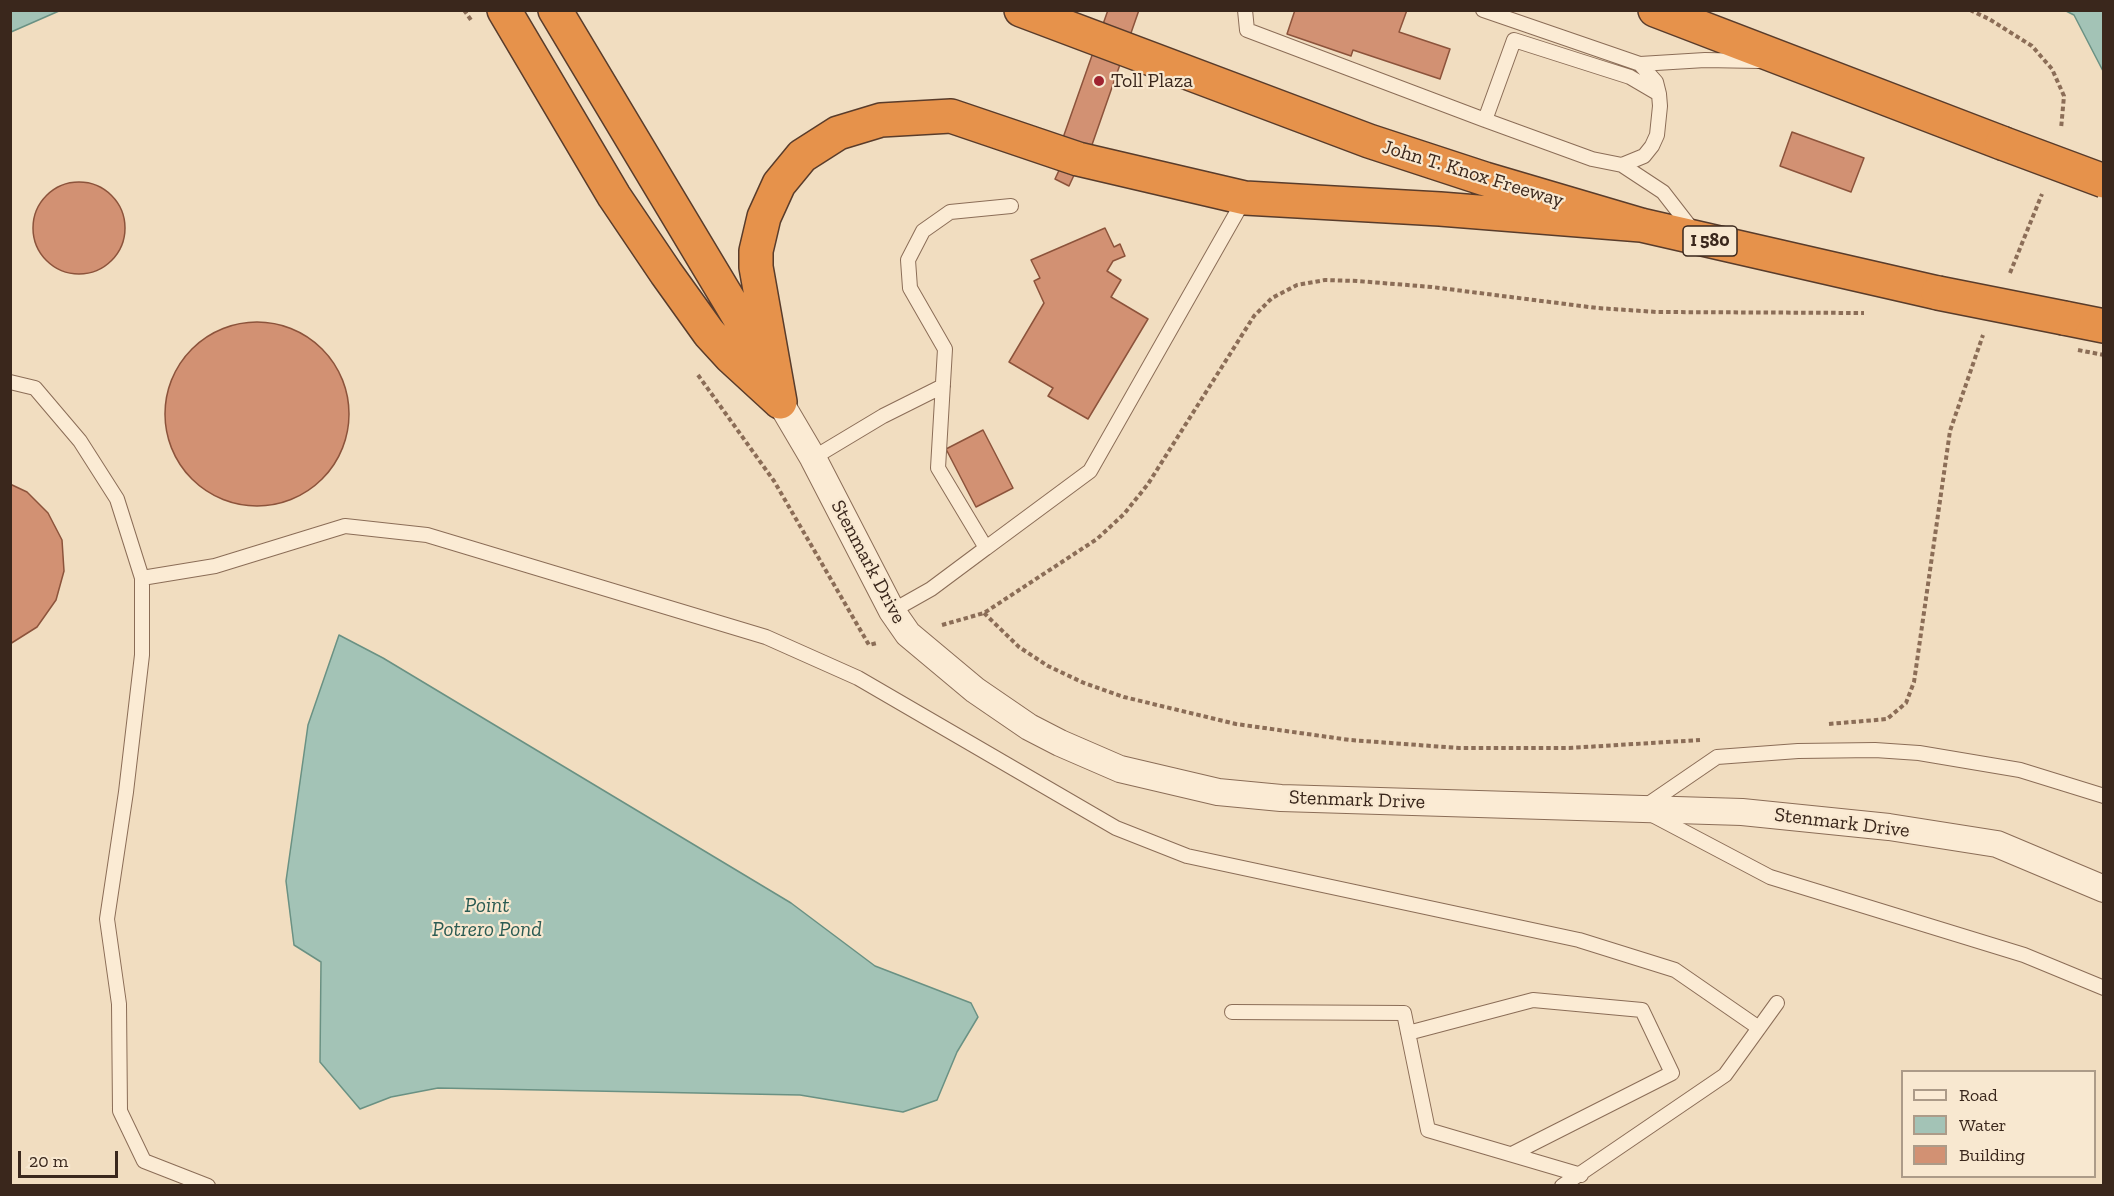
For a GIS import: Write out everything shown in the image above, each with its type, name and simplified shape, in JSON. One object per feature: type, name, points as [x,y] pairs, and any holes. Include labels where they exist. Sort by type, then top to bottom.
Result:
[{"type":"highway","points":[[504,10],[614,196],[666,273],[716,341],[780,402]]},
{"type":"highway","points":[[555,10],[739,317],[780,402]]},
{"type":"highway","name":"John T. Knox Freeway","points":[[1021,10],[1370,141],[1641,225],[1938,293],[2103,326]]},
{"type":"highway","points":[[1655,10],[2103,181]]},
{"type":"highway","points":[[780,402],[758,285],[756,251],[759,234],[771,200],[802,156],[838,133],[881,120],[951,116],[1078,159],[1245,198],[1440,209],[1641,225]]},
{"type":"street","name":"Stenmark Drive","points":[[780,402],[813,458],[892,611],[908,634],[975,690],[1029,727],[1090,757],[1151,778],[1218,792],[1281,798],[1742,812],[1889,827],[1997,844],[2103,889]]},
{"type":"lane","points":[[1245,10],[1247,30],[1593,159],[1622,165],[1663,192],[1698,238]]},
{"type":"lane","points":[[1483,10],[1640,64],[1705,60],[1788,61]]},
{"type":"lane","points":[[1485,120],[1514,40],[1630,77],[1659,94]]},
{"type":"lane","points":[[1622,165],[1644,156],[1652,146],[1659,120],[1659,94],[1650,73],[1640,64]]},
{"type":"lane","points":[[892,611],[931,590],[1090,471],[1245,198]]},
{"type":"lane","points":[[986,548],[938,468],[945,349],[910,288],[908,260],[923,231],[950,212],[1011,206]]},
{"type":"lane","points":[[10,382],[35,388],[80,441],[117,499],[142,578],[142,655],[126,792],[107,919],[119,1004],[120,1111],[144,1161],[208,1185]]},
{"type":"lane","points":[[813,458],[883,416],[943,386]]},
{"type":"lane","points":[[142,578],[215,566],[345,526],[427,535],[556,576],[766,637],[858,678],[1116,828],[1187,856],[1579,940],[1675,970],[1759,1028]]},
{"type":"lane","points":[[2103,796],[2020,770],[1919,753],[1875,750],[1798,751],[1716,757],[1641,809],[1770,877],[2024,955],[2103,988]]},
{"type":"lane","points":[[1408,1033],[1533,1000],[1642,1010],[1672,1073],[1512,1154]]},
{"type":"lane","points":[[1562,1185],[1581,1175],[1725,1075],[1777,1003]]},
{"type":"lane","points":[[1232,1012],[1404,1013],[1428,1130],[1581,1175]]},
{"type":"path","points":[[1970,10],[2032,46],[2052,69],[2064,96],[2064,121],[2061,132]]},
{"type":"path","points":[[2007,280],[2044,185]]},
{"type":"path","points":[[1705,739],[1569,748],[1459,748],[1350,740],[1236,724],[1124,697],[1084,683],[1048,666],[1019,647],[984,613],[1097,539],[1124,514],[1148,484],[1254,316],[1272,298],[1297,285],[1325,280],[1357,281],[1432,287],[1597,308],[1657,312],[1866,313]]},
{"type":"path","points":[[1818,725],[1887,719],[1906,703],[1914,682],[1950,431],[1984,334]]},
{"type":"water","points":[[11,10],[59,10],[59,11],[11,32]]},
{"type":"water","points":[[2066,11],[2103,11],[2103,71],[2074,15]]},
{"type":"water","name":"Point Potrero Pond","points":[[339,635],[383,658],[791,903],[875,966],[971,1003],[978,1017],[957,1052],[937,1100],[903,1112],[800,1095],[438,1088],[391,1097],[360,1109],[320,1062],[321,962],[294,945],[286,881],[308,725]]},
{"type":"building","name":"Toll Plaza","points":[[1108,10],[1139,10],[1086,162],[1058,152]]},
{"type":"building","points":[[1295,10],[1407,10],[1399,32],[1450,49],[1440,79],[1353,50],[1351,56],[1287,34]]},
{"type":"building","points":[[1792,132],[1864,158],[1851,192],[1780,166]]},
{"type":"building","points":[[1061,166],[1075,173],[1069,186],[1055,179]]},
{"type":"building","points":[[79,182],[97,186],[112,195],[121,210],[125,228],[121,246],[112,261],[97,270],[79,274],[61,270],[46,261],[37,246],[33,228],[37,210],[46,195],[61,186]]},
{"type":"building","points":[[1105,228],[1114,247],[1120,244],[1125,256],[1113,261],[1107,271],[1121,280],[1111,297],[1148,319],[1088,419],[1048,396],[1053,388],[1009,362],[1044,303],[1034,281],[1040,278],[1031,260]]},
{"type":"building","points":[[257,322],[292,329],[322,349],[342,379],[349,414],[342,449],[322,479],[292,499],[257,506],[222,499],[192,479],[172,449],[165,414],[172,379],[192,349],[222,329]]},
{"type":"building","points":[[983,430],[1013,488],[976,507],[946,449]]},
{"type":"building","points":[[10,484],[27,492],[48,513],[62,540],[64,571],[56,600],[37,627],[10,644]]},
{"type":"place","name":"Toll Plaza","points":[[1099,81]]}]
